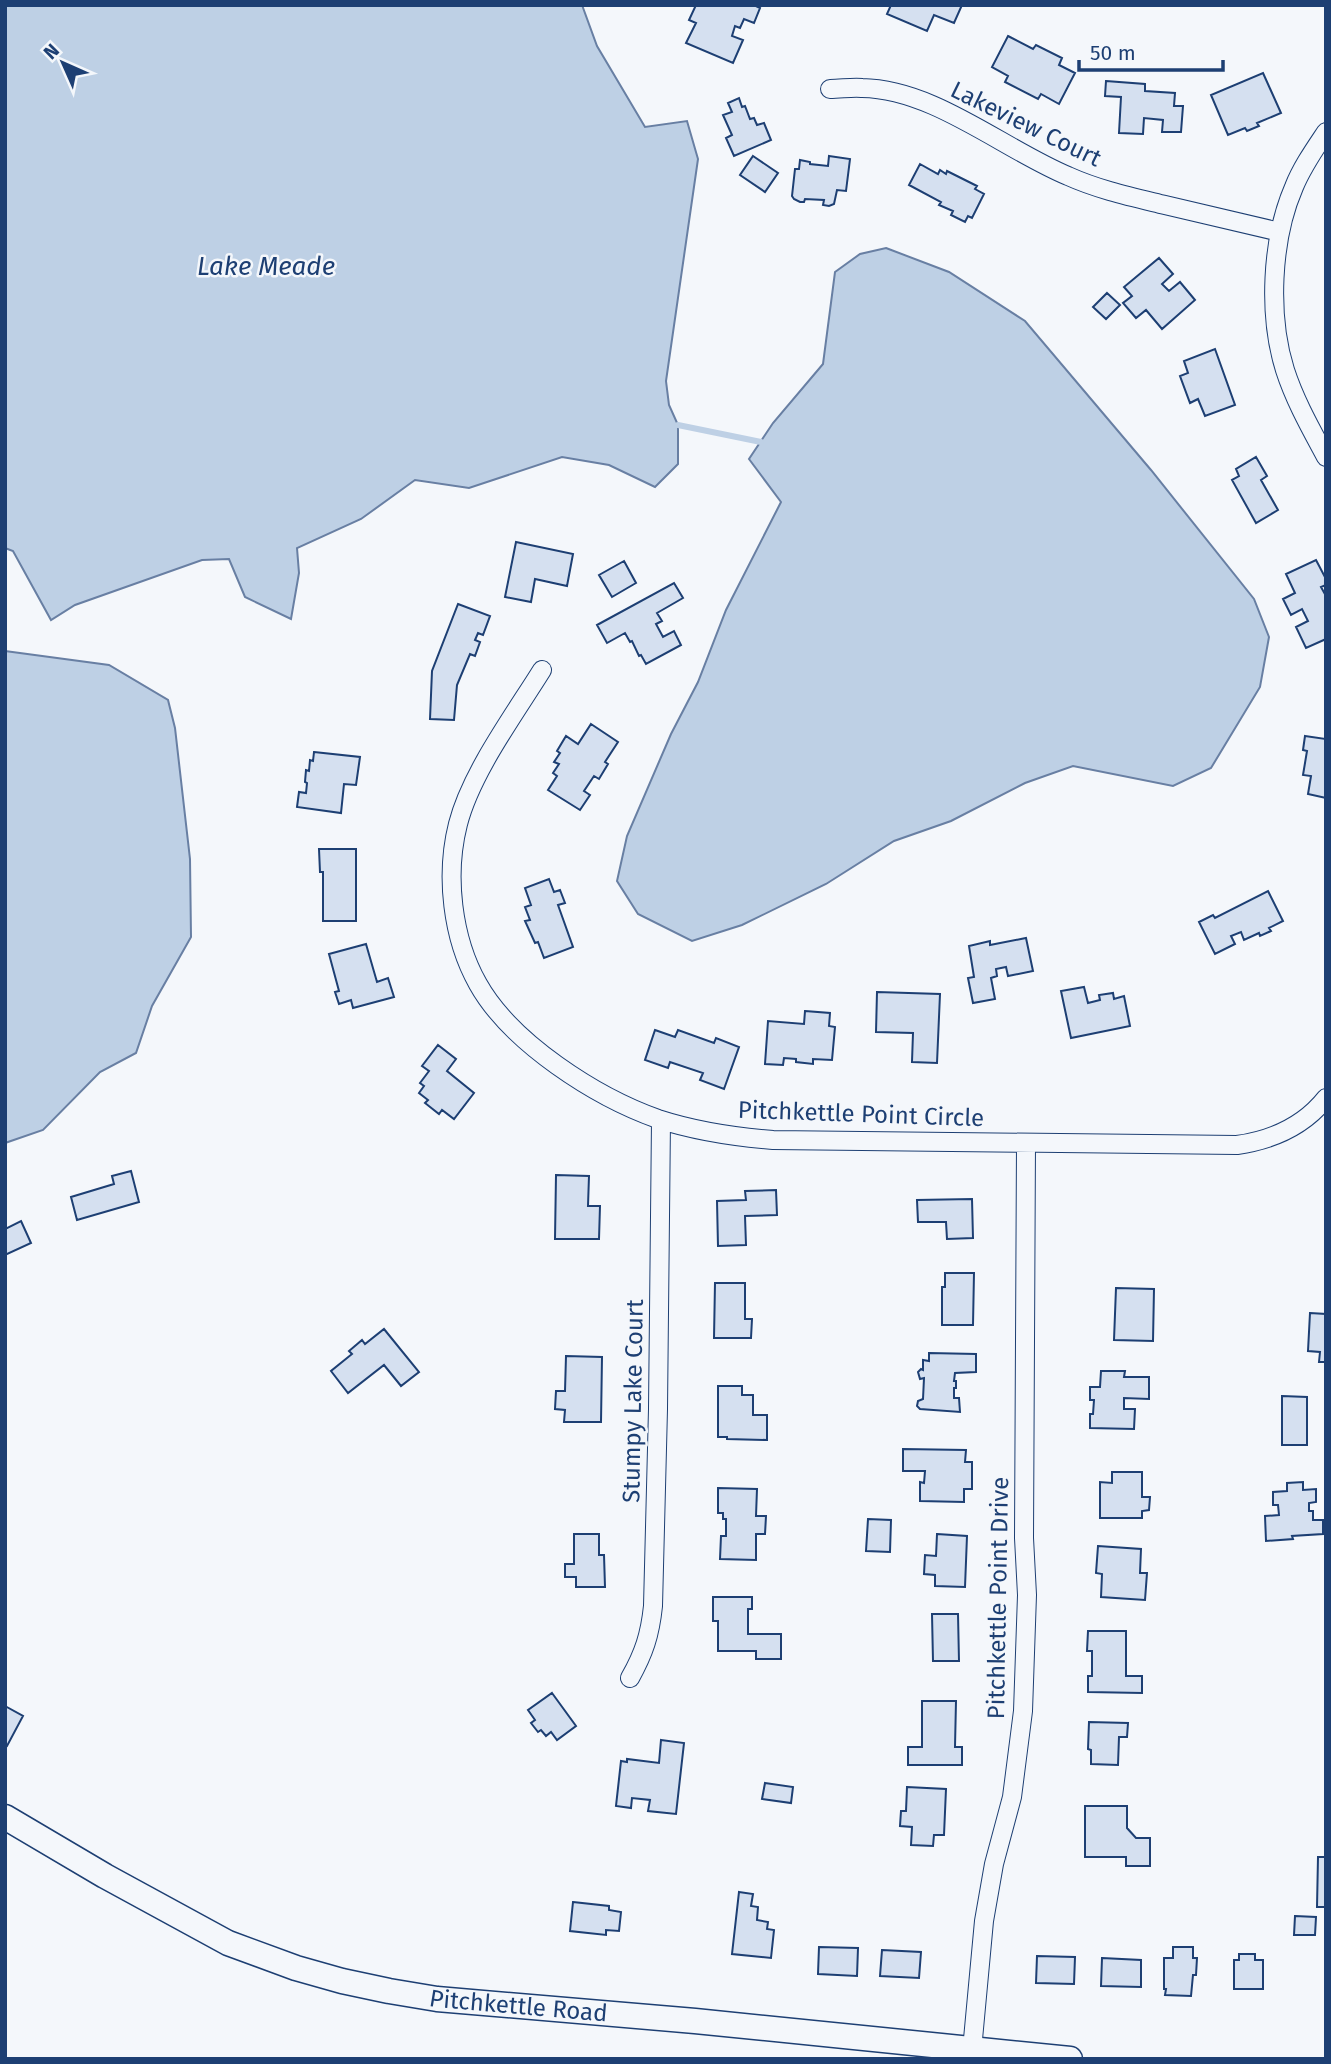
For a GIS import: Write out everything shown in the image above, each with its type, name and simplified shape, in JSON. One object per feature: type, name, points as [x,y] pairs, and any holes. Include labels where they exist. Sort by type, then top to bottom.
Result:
[{"type":"main road","name":"Pitchkettle Road","points":[[5,1817],[105,1876],[228,1943],[296,1968],[342,1981],[437,1998],[1070,2059]]},
{"type":"street","name":"Lakeview Court","points":[[830,89],[864,88],[892,92],[931,104],[968,121],[1027,157],[1080,181],[1113,193],[1280,232]]},
{"type":"street","points":[[1326,132],[1307,160],[1293,188],[1280,232],[1275,266],[1278,335],[1285,369],[1297,402],[1326,457]]},
{"type":"street","name":"Pitchkettle Point Circle","points":[[541,670],[478,774],[465,801],[453,848],[453,905],[459,937],[478,986],[496,1011],[518,1033],[585,1084],[661,1120],[709,1132],[773,1140],[1237,1145],[1261,1141],[1283,1133],[1303,1121],[1326,1098]]},
{"type":"street","name":"Stumpy Lake Court","points":[[630,1678],[644,1653],[651,1630],[653,1606],[661,1120]]},
{"type":"street","name":"Pitchkettle Point Drive","points":[[972,2050],[985,1921],[994,1864],[1012,1797],[1026,1665],[1026,1144]]},
{"type":"water","name":"Lake Meade","points":[[5,5],[582,5],[597,46],[645,127],[687,121],[698,159],[666,381],[669,405],[678,425],[678,464],[655,487],[609,465],[562,457],[469,488],[415,480],[361,519],[297,548],[299,573],[291,619],[245,597],[229,559],[202,560],[75,605],[51,620],[13,551],[5,548]]},
{"type":"water","points":[[886,248],[949,272],[1025,321],[1151,470],[1254,599],[1269,637],[1260,687],[1211,768],[1173,786],[1073,766],[1025,783],[951,821],[894,841],[826,884],[742,925],[692,941],[638,914],[617,881],[627,836],[671,734],[698,682],[726,610],[781,502],[749,459],[773,423],[823,364],[835,272],[860,254]]},
{"type":"water","points":[[5,651],[109,665],[168,700],[175,728],[190,859],[191,937],[152,1006],[136,1053],[100,1072],[43,1130],[5,1143]]},
{"type":"building","points":[[696,5],[754,5],[760,8],[754,23],[744,19],[740,28],[735,26],[732,36],[743,40],[733,63],[686,43],[696,23],[689,20]]},
{"type":"building","points":[[891,5],[962,5],[954,23],[934,15],[927,31],[887,14]]},
{"type":"building","points":[[1008,36],[1033,49],[1036,45],[1062,58],[1059,65],[1075,73],[1059,104],[1041,94],[1038,99],[1005,82],[1008,76],[992,67]]},
{"type":"building","points":[[1263,73],[1281,113],[1257,123],[1259,126],[1247,131],[1245,128],[1228,135],[1211,95]]},
{"type":"building","points":[[1106,81],[1145,84],[1145,91],[1175,93],[1174,106],[1183,106],[1181,132],[1162,132],[1163,120],[1144,118],[1143,134],[1119,133],[1121,97],[1105,96]]},
{"type":"building","points":[[739,98],[750,119],[754,118],[757,125],[764,123],[771,140],[734,156],[726,138],[732,135],[723,115],[732,112],[728,103]]},
{"type":"building","points":[[753,156],[778,173],[765,192],[740,175]]},
{"type":"building","points":[[829,156],[850,159],[846,191],[837,190],[834,204],[829,206],[823,205],[824,200],[805,199],[800,202],[794,199],[795,169],[799,169],[800,160],[828,166]]},
{"type":"building","points":[[920,164],[938,174],[940,170],[946,174],[947,171],[977,186],[975,189],[984,194],[972,218],[968,216],[965,222],[951,215],[953,211],[939,205],[941,202],[909,185]]},
{"type":"building","points":[[1159,258],[1173,274],[1162,284],[1169,291],[1180,282],[1195,300],[1162,329],[1146,310],[1136,318],[1123,303],[1132,296],[1124,287]]},
{"type":"building","points":[[1107,293],[1120,305],[1106,319],[1093,307]]},
{"type":"building","points":[[1215,349],[1235,405],[1205,416],[1198,399],[1190,403],[1180,376],[1188,373],[1184,361]]},
{"type":"building","points":[[1256,457],[1267,476],[1261,480],[1278,510],[1256,523],[1232,480],[1239,476],[1236,469]]},
{"type":"building","points":[[516,542],[573,554],[567,586],[535,579],[531,602],[505,597]]},
{"type":"building","points":[[1316,560],[1326,579],[1326,585],[1321,587],[1326,596],[1326,639],[1306,648],[1296,627],[1308,621],[1302,609],[1291,615],[1283,599],[1295,593],[1286,574]]},
{"type":"building","points":[[624,561],[636,583],[612,597],[599,575]]},
{"type":"building","points":[[674,583],[683,598],[657,613],[662,621],[656,624],[663,637],[674,631],[681,645],[646,664],[625,633],[607,643],[597,625]]},
{"type":"building","points":[[458,604],[490,616],[483,635],[478,633],[475,640],[480,642],[475,656],[470,654],[457,685],[454,720],[430,719],[432,671]]},
{"type":"building","points":[[591,724],[618,742],[605,762],[608,764],[599,779],[594,776],[584,791],[590,795],[580,810],[548,790],[557,776],[553,773],[559,764],[554,762],[566,736],[578,744]]},
{"type":"building","points":[[1305,736],[1326,739],[1326,798],[1308,794],[1311,776],[1303,775],[1307,751],[1303,750]]},
{"type":"building","points":[[314,752],[360,757],[356,785],[344,784],[341,813],[297,807],[299,792],[306,793],[306,770],[309,771]]},
{"type":"building","points":[[319,849],[356,849],[356,921],[323,921],[323,872],[320,872]]},
{"type":"building","points":[[549,879],[554,892],[560,890],[565,903],[558,905],[573,947],[544,958],[525,921],[530,920],[525,907],[531,905],[525,888]]},
{"type":"building","points":[[1268,891],[1283,921],[1260,936],[1259,933],[1244,940],[1241,932],[1231,936],[1235,944],[1215,954],[1199,922],[1213,915],[1215,918]]},
{"type":"building","points":[[1026,938],[1033,971],[1008,976],[1006,967],[996,969],[997,976],[991,978],[995,999],[973,1003],[968,978],[974,977],[969,946]]},
{"type":"building","points":[[366,944],[377,982],[388,978],[394,997],[353,1008],[351,1000],[339,1004],[335,992],[339,991],[329,954]]},
{"type":"building","points":[[1084,987],[1088,1003],[1100,1000],[1099,995],[1113,993],[1114,999],[1124,996],[1130,1026],[1071,1038],[1061,991]]},
{"type":"building","points":[[877,992],[940,994],[937,1063],[912,1062],[913,1033],[876,1032]]},
{"type":"building","points":[[805,1011],[830,1013],[829,1026],[835,1027],[832,1060],[813,1059],[813,1064],[784,1058],[783,1065],[765,1064],[768,1021],[804,1024]]},
{"type":"building","points":[[655,1030],[675,1037],[678,1030],[714,1043],[716,1038],[739,1047],[724,1089],[700,1080],[703,1073],[670,1062],[668,1068],[645,1060]]},
{"type":"building","points":[[438,1045],[456,1059],[447,1071],[474,1093],[454,1119],[442,1110],[439,1114],[425,1103],[428,1100],[419,1093],[424,1086],[420,1083],[429,1071],[422,1066]]},
{"type":"building","points":[[131,1171],[139,1202],[77,1220],[71,1197],[114,1184],[112,1176]]},
{"type":"building","points":[[556,1175],[589,1176],[588,1206],[600,1206],[599,1239],[555,1239]]},
{"type":"building","points":[[776,1190],[777,1215],[745,1216],[746,1245],[718,1246],[717,1201],[746,1200],[745,1191]]},
{"type":"building","points":[[972,1199],[973,1238],[947,1239],[946,1222],[918,1222],[917,1200]]},
{"type":"building","points":[[21,1221],[31,1243],[5,1255],[5,1229]]},
{"type":"building","points":[[945,1273],[974,1273],[973,1325],[942,1325],[942,1287],[945,1287]]},
{"type":"building","points":[[715,1283],[745,1283],[745,1319],[752,1319],[751,1338],[714,1338]]},
{"type":"building","points":[[1116,1288],[1154,1289],[1153,1341],[1114,1340]]},
{"type":"building","points":[[1310,1313],[1326,1314],[1326,1362],[1319,1362],[1320,1352],[1308,1351]]},
{"type":"building","points":[[384,1329],[419,1372],[401,1386],[384,1365],[348,1393],[331,1371],[352,1354],[349,1351],[362,1340],[365,1344]]},
{"type":"building","points":[[929,1353],[976,1354],[976,1372],[955,1373],[954,1398],[959,1398],[960,1412],[920,1409],[917,1406],[918,1401],[923,1399],[924,1378],[920,1379],[918,1372],[923,1370],[923,1360],[929,1361]]},
{"type":"building","points":[[566,1356],[602,1357],[601,1422],[564,1422],[565,1410],[555,1409],[556,1391],[565,1391]]},
{"type":"building","points":[[1101,1371],[1125,1371],[1124,1377],[1149,1377],[1149,1399],[1124,1398],[1124,1409],[1135,1409],[1134,1429],[1090,1428],[1094,1400],[1090,1400],[1090,1387],[1100,1387]]},
{"type":"building","points":[[718,1386],[742,1386],[742,1395],[753,1395],[753,1415],[767,1415],[767,1440],[718,1437]]},
{"type":"building","points":[[1282,1396],[1307,1397],[1307,1445],[1282,1445]]},
{"type":"building","points":[[903,1449],[966,1450],[965,1462],[972,1462],[972,1489],[964,1489],[964,1502],[920,1501],[920,1482],[924,1483],[925,1471],[903,1471]]},
{"type":"building","points":[[1112,1472],[1142,1472],[1142,1497],[1150,1497],[1149,1510],[1142,1511],[1142,1518],[1100,1518],[1100,1482],[1112,1483]]},
{"type":"building","points":[[1303,1482],[1303,1490],[1316,1489],[1316,1502],[1309,1503],[1309,1511],[1313,1511],[1313,1520],[1323,1520],[1323,1534],[1266,1541],[1265,1516],[1279,1515],[1278,1505],[1273,1505],[1273,1492],[1287,1491],[1287,1483]]},
{"type":"building","points":[[718,1488],[757,1489],[756,1516],[766,1516],[765,1534],[756,1534],[756,1560],[720,1559],[721,1536],[726,1536],[726,1519],[723,1519],[723,1513],[718,1513]]},
{"type":"building","points":[[868,1519],[891,1520],[890,1552],[866,1551]]},
{"type":"building","points":[[574,1534],[599,1534],[599,1555],[604,1555],[605,1587],[576,1587],[576,1577],[565,1577],[565,1564],[574,1564]]},
{"type":"building","points":[[937,1534],[967,1536],[965,1587],[935,1586],[935,1575],[924,1574],[925,1555],[936,1556]]},
{"type":"building","points":[[1098,1546],[1141,1549],[1140,1573],[1147,1573],[1145,1600],[1101,1597],[1102,1574],[1096,1573]]},
{"type":"building","points":[[713,1597],[752,1597],[752,1609],[748,1609],[748,1634],[781,1634],[781,1659],[756,1659],[756,1651],[718,1651],[718,1621],[713,1621]]},
{"type":"building","points":[[932,1614],[958,1614],[959,1661],[933,1661]]},
{"type":"building","points":[[1088,1631],[1126,1631],[1126,1676],[1142,1676],[1142,1693],[1088,1692],[1088,1676],[1092,1676],[1092,1651],[1087,1651]]},
{"type":"building","points":[[552,1693],[576,1726],[557,1740],[551,1732],[546,1736],[541,1730],[538,1732],[531,1723],[535,1720],[528,1710]]},
{"type":"building","points":[[922,1701],[956,1701],[955,1747],[962,1747],[962,1765],[908,1765],[908,1747],[922,1747]]},
{"type":"building","points":[[5,1706],[23,1716],[7,1746],[5,1745]]},
{"type":"building","points":[[1089,1722],[1128,1723],[1127,1737],[1119,1737],[1118,1765],[1091,1764],[1091,1750],[1088,1749]]},
{"type":"building","points":[[661,1740],[684,1743],[676,1814],[648,1811],[650,1800],[632,1798],[631,1808],[616,1806],[621,1761],[627,1762],[627,1759],[659,1763]]},
{"type":"building","points":[[765,1783],[793,1787],[791,1803],[762,1799]]},
{"type":"building","points":[[907,1787],[946,1789],[944,1835],[934,1835],[933,1846],[911,1845],[912,1827],[900,1826],[901,1811],[906,1811]]},
{"type":"building","points":[[1085,1806],[1127,1806],[1127,1828],[1136,1838],[1150,1838],[1150,1866],[1126,1866],[1126,1857],[1085,1857]]},
{"type":"building","points":[[1318,1857],[1326,1857],[1326,1907],[1317,1907]]},
{"type":"building","points":[[739,1892],[753,1894],[751,1906],[758,1907],[757,1920],[768,1922],[767,1929],[774,1930],[771,1958],[732,1954]]},
{"type":"building","points":[[573,1902],[609,1906],[609,1910],[621,1912],[619,1931],[606,1930],[606,1935],[570,1931]]},
{"type":"building","points":[[1295,1916],[1316,1917],[1315,1935],[1294,1935]]},
{"type":"building","points":[[819,1947],[858,1948],[857,1976],[818,1974]]},
{"type":"building","points":[[1173,1947],[1193,1947],[1193,1958],[1197,1958],[1191,1996],[1165,1995],[1164,1958],[1173,1958]]},
{"type":"building","points":[[882,1950],[921,1952],[919,1978],[880,1976]]},
{"type":"building","points":[[1239,1954],[1255,1954],[1255,1960],[1263,1960],[1263,1989],[1234,1989],[1234,1960],[1239,1960]]},
{"type":"building","points":[[1037,1956],[1075,1957],[1074,1984],[1036,1983]]},
{"type":"building","points":[[1102,1958],[1141,1960],[1141,1987],[1101,1986]]},
{"type":"waterway","points":[[678,425],[761,442]]}]
